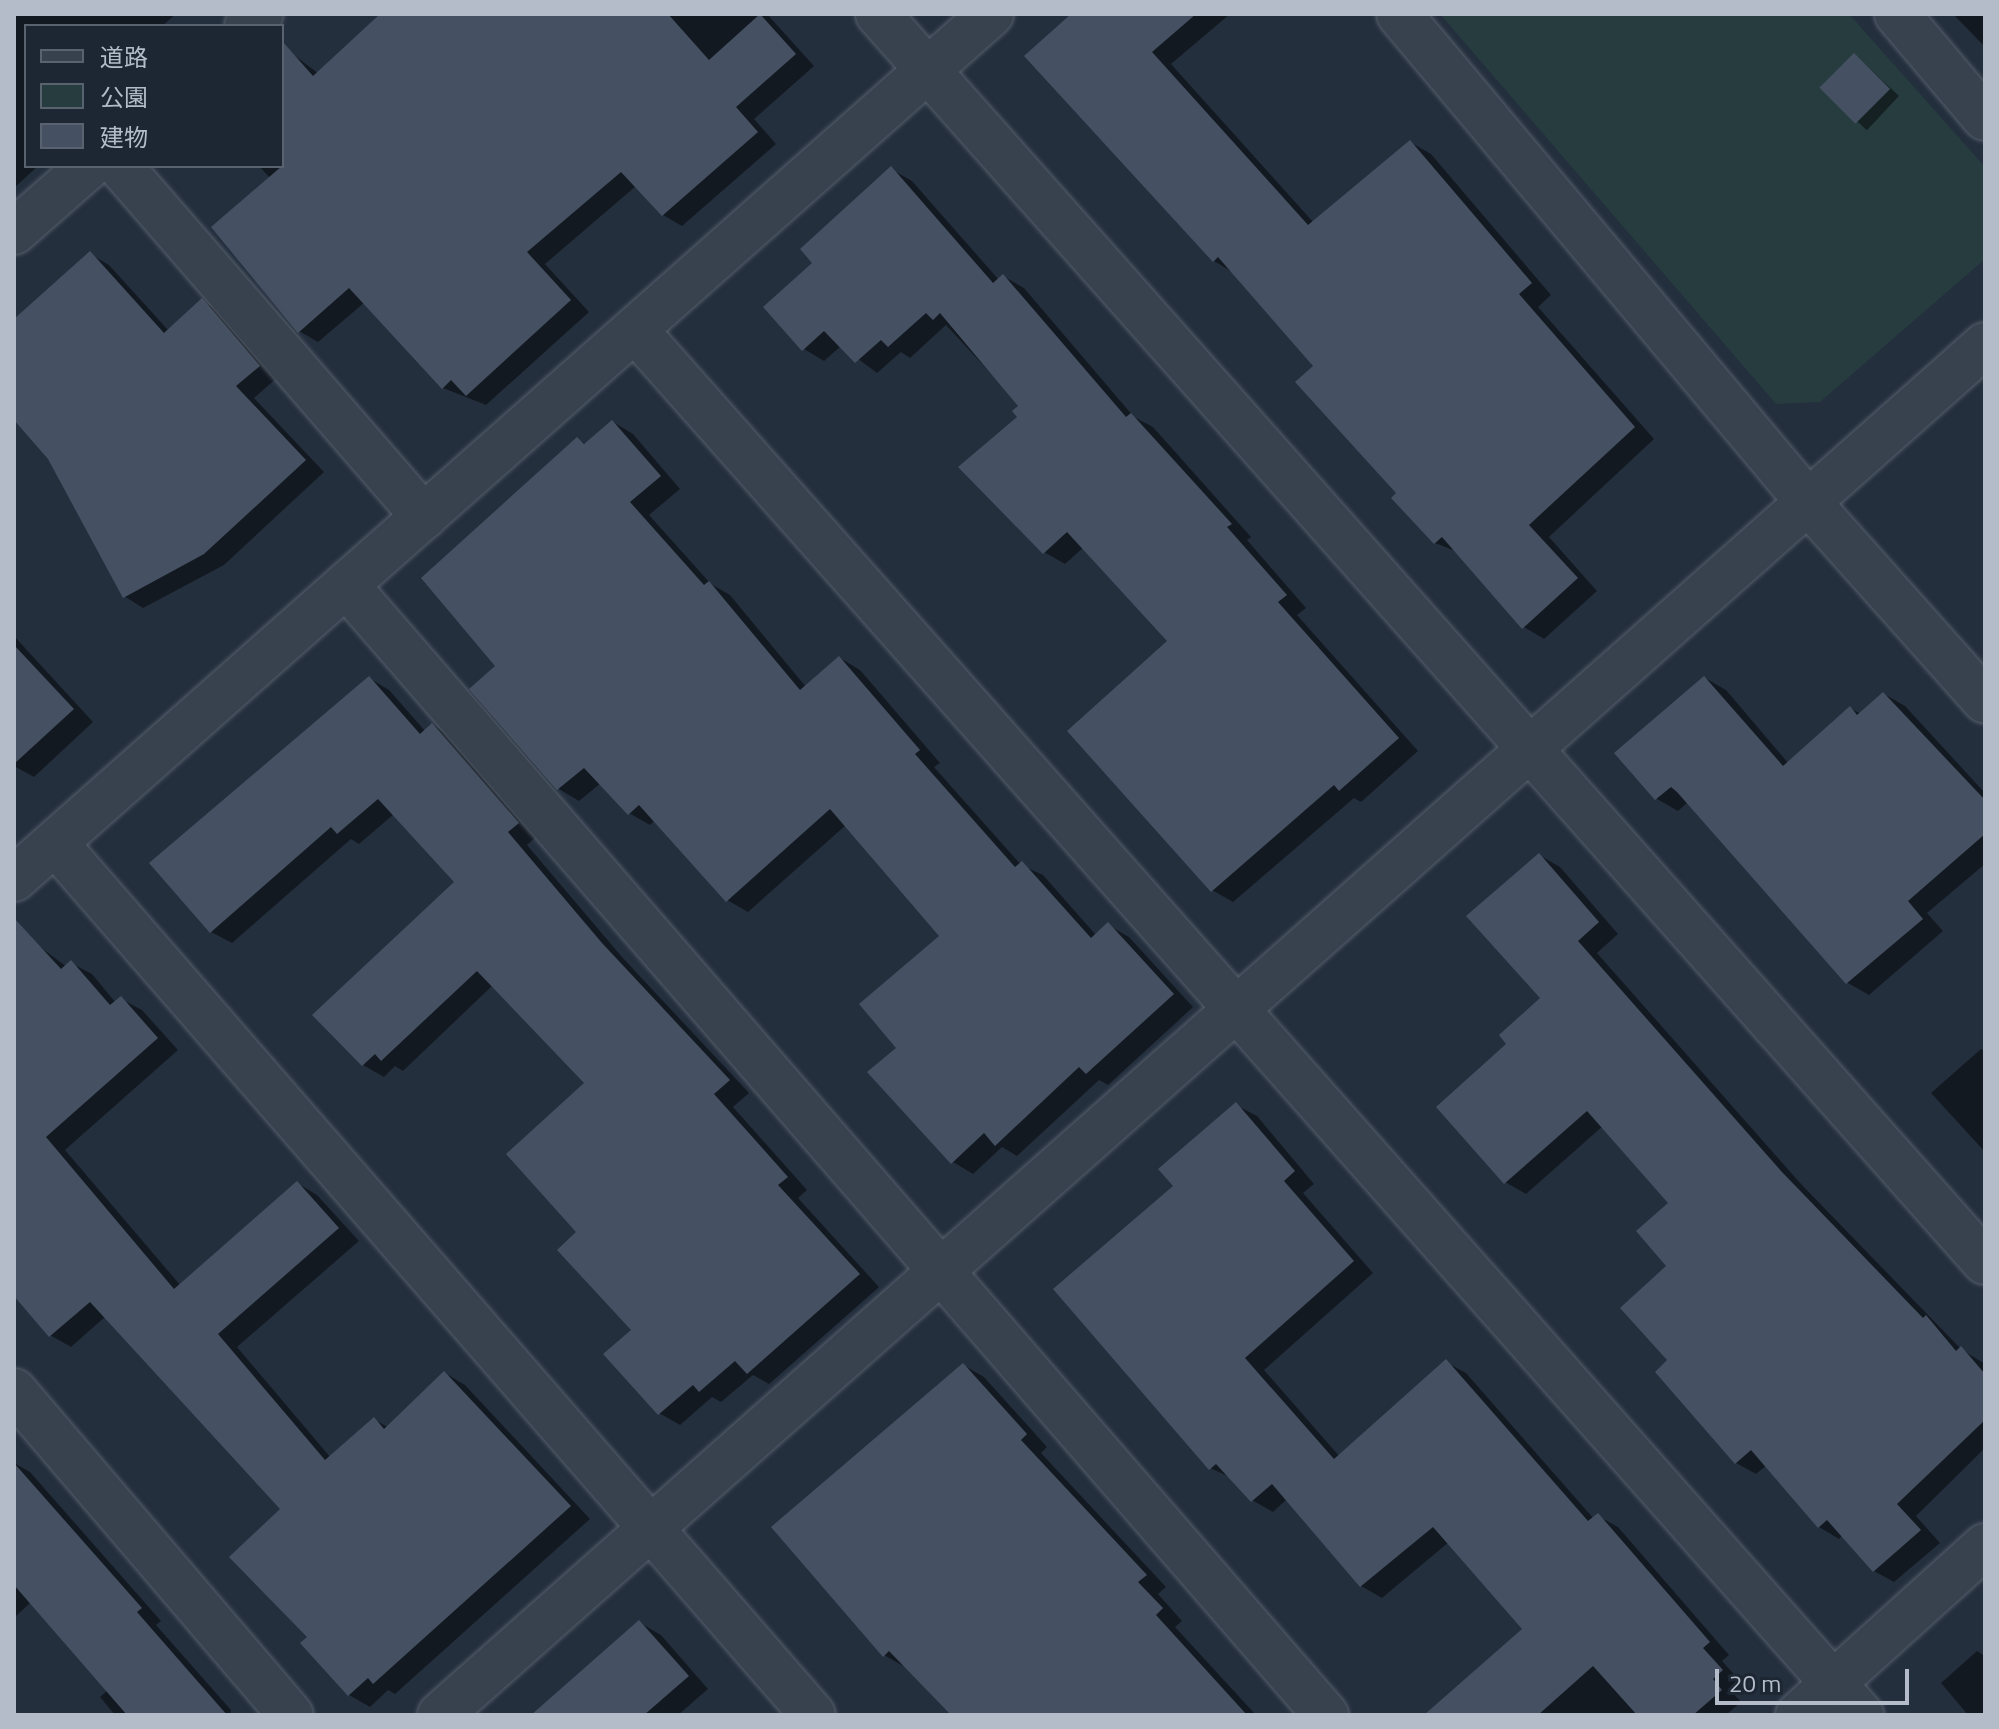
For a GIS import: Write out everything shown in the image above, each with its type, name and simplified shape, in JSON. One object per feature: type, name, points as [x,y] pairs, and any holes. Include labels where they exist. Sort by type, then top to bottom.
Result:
[{"type":"street","points":[[878,14],[1985,1262]]},
{"type":"street","points":[[813,1715],[651,1528],[27,863],[424,517],[991,14]]},
{"type":"street","points":[[1399,14],[1808,502],[1985,701]]},
{"type":"street","points":[[1897,14],[1985,118]]},
{"type":"street","points":[[14,232],[87,168]]},
{"type":"street","points":[[122,168],[424,517]]},
{"type":"street","points":[[635,330],[1847,1699]]},
{"type":"street","points":[[440,1715],[1985,345]]},
{"type":"street","points":[[346,585],[939,1273],[1326,1715]]},
{"type":"street","points":[[14,1391],[291,1715]]},
{"type":"street","points":[[1798,1715],[1847,1699],[1985,1546]]},
{"type":"green space","points":[[1440,14],[1849,14],[1985,167],[1985,259],[1820,402],[1776,404]]},
{"type":"building","points":[[380,14],[668,14],[709,60],[760,14],[796,54],[736,107],[758,132],[662,216],[621,172],[527,252],[571,300],[466,396],[451,380],[442,389],[349,288],[298,333],[211,227],[280,168],[284,168],[284,43],[313,76]]},
{"type":"building","points":[[1071,14],[1196,14],[1152,52],[1308,225],[1410,140],[1532,283],[1519,294],[1635,427],[1529,525],[1578,578],[1522,629],[1442,537],[1434,544],[1391,498],[1396,493],[1295,382],[1313,366],[1218,257],[1213,262],[1024,56]]},
{"type":"building","points":[[1854,53],[1890,89],[1855,124],[1819,88]]},
{"type":"building","points":[[891,166],[993,283],[1003,274],[1126,417],[1131,413],[1232,524],[1227,527],[1287,595],[1278,602],[1399,738],[1339,791],[1334,785],[1211,892],[1067,731],[1167,641],[1067,532],[1043,554],[958,467],[1017,417],[1012,411],[1018,406],[940,313],[933,320],[926,313],[888,347],[881,340],[855,363],[824,331],[802,351],[763,307],[812,263],[800,249]]},
{"type":"building","points":[[90,251],[164,333],[202,298],[260,366],[236,386],[306,460],[204,554],[123,598],[48,459],[14,420],[14,319]]},
{"type":"building","points":[[612,420],[661,476],[630,502],[704,585],[709,581],[800,690],[839,656],[920,750],[915,754],[1015,867],[1022,861],[1091,938],[1108,922],[1174,994],[1086,1074],[1079,1067],[995,1146],[984,1133],[951,1164],[867,1072],[896,1048],[859,1004],[939,936],[830,809],[726,902],[639,805],[628,815],[584,768],[557,790],[469,689],[495,666],[421,578],[577,437],[584,444]]},
{"type":"building","points":[[14,645],[74,709],[14,764]]},
{"type":"building","points":[[369,676],[420,734],[432,723],[519,823],[508,832],[602,943],[730,1080],[714,1094],[788,1177],[778,1185],[860,1274],[747,1374],[735,1361],[699,1392],[693,1385],[658,1415],[603,1354],[631,1330],[557,1250],[576,1232],[506,1154],[584,1083],[477,971],[381,1061],[375,1054],[362,1066],[312,1015],[454,882],[378,799],[337,834],[331,827],[210,933],[149,863]]},
{"type":"building","points":[[1704,676],[1783,766],[1850,706],[1857,715],[1883,692],[1985,800],[1985,834],[1908,901],[1923,919],[1846,984],[1677,792],[1671,787],[1655,800],[1614,753]]},
{"type":"building","points":[[1539,853],[1599,922],[1578,941],[1781,1171],[1923,1318],[1926,1315],[1956,1351],[1961,1346],[1985,1374],[1985,1420],[1897,1504],[1921,1530],[1873,1572],[1827,1520],[1818,1528],[1751,1450],[1735,1464],[1655,1372],[1667,1360],[1620,1308],[1666,1266],[1636,1231],[1668,1203],[1587,1111],[1504,1184],[1436,1107],[1506,1044],[1499,1035],[1540,998],[1466,916]]},
{"type":"building","points":[[14,918],[61,969],[71,960],[110,1005],[121,996],[158,1038],[46,1137],[174,1289],[297,1181],[339,1228],[218,1334],[325,1460],[374,1417],[384,1429],[444,1371],[571,1506],[373,1684],[368,1678],[348,1696],[300,1643],[307,1637],[229,1557],[280,1509],[90,1302],[49,1337],[14,1296]]},
{"type":"building","points":[[1236,1102],[1295,1171],[1284,1181],[1354,1261],[1245,1358],[1334,1459],[1446,1359],[1588,1521],[1598,1513],[1710,1642],[1703,1648],[1723,1670],[1713,1679],[1722,1690],[1693,1715],[1637,1715],[1593,1666],[1538,1715],[1424,1715],[1522,1629],[1433,1527],[1360,1587],[1272,1484],[1251,1502],[1216,1464],[1209,1470],[1053,1289],[1173,1186],[1158,1169]]},
{"type":"building","points":[[963,1363],[1027,1434],[1021,1440],[1147,1575],[1138,1582],[1163,1608],[1156,1615],[1247,1715],[951,1715],[889,1651],[883,1657],[771,1527]]},
{"type":"building","points":[[14,1463],[142,1608],[137,1612],[227,1715],[127,1715],[14,1585]]},
{"type":"building","points":[[639,1620],[689,1676],[644,1715],[531,1715]]}]
